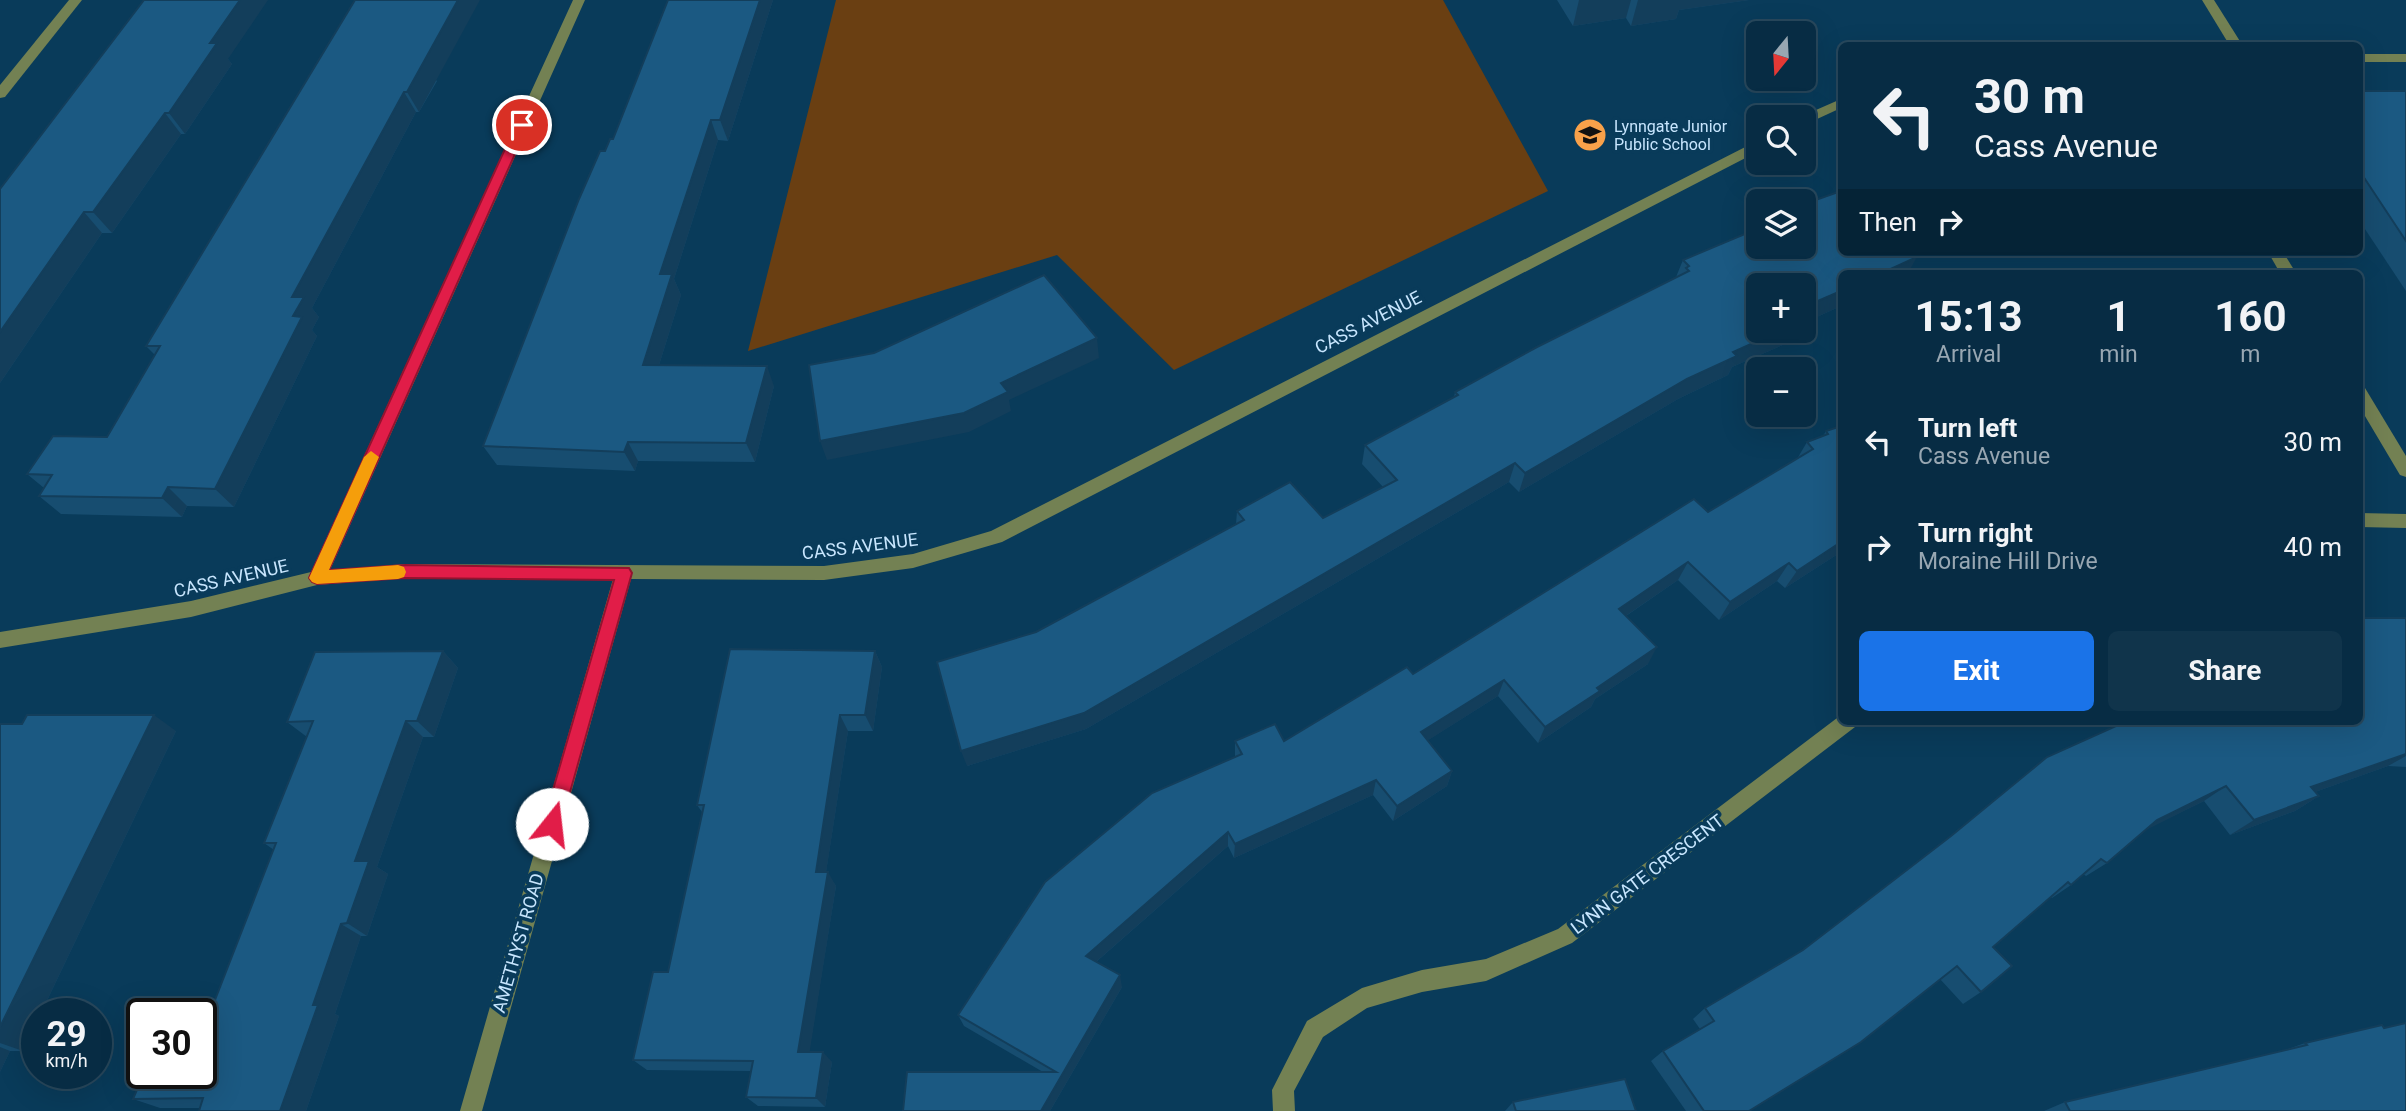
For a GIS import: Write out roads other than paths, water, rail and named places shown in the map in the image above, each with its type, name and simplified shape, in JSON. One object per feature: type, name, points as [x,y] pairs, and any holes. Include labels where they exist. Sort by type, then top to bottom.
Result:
[{"type":"street","points":[[0,94],[76,0]]},
{"type":"street","points":[[317,578],[579,0]]},
{"type":"street","points":[[2207,0],[2234,42]]},
{"type":"street","points":[[2363,58],[2406,58]]},
{"type":"street","points":[[1816,115],[1838,104]]},
{"type":"street","name":"CASS AVENUE","points":[[0,640],[191,609],[317,578],[405,571],[824,573],[912,561],[996,537],[1746,152]]},
{"type":"street","points":[[2363,399],[2406,470]]},
{"type":"street","points":[[2363,520],[2406,521]]},
{"type":"street","name":"AMETHYST ROAD","points":[[471,1111],[624,573]]},
{"type":"street","name":"LYNN GATE CRESCENT","points":[[1284,1111],[1283,1090],[1315,1029],[1362,999],[1422,981],[1486,970],[1565,936],[1843,725]]},
{"type":"place","name":"Lynngate Junior Public School","points":[[1590,135]]}]
